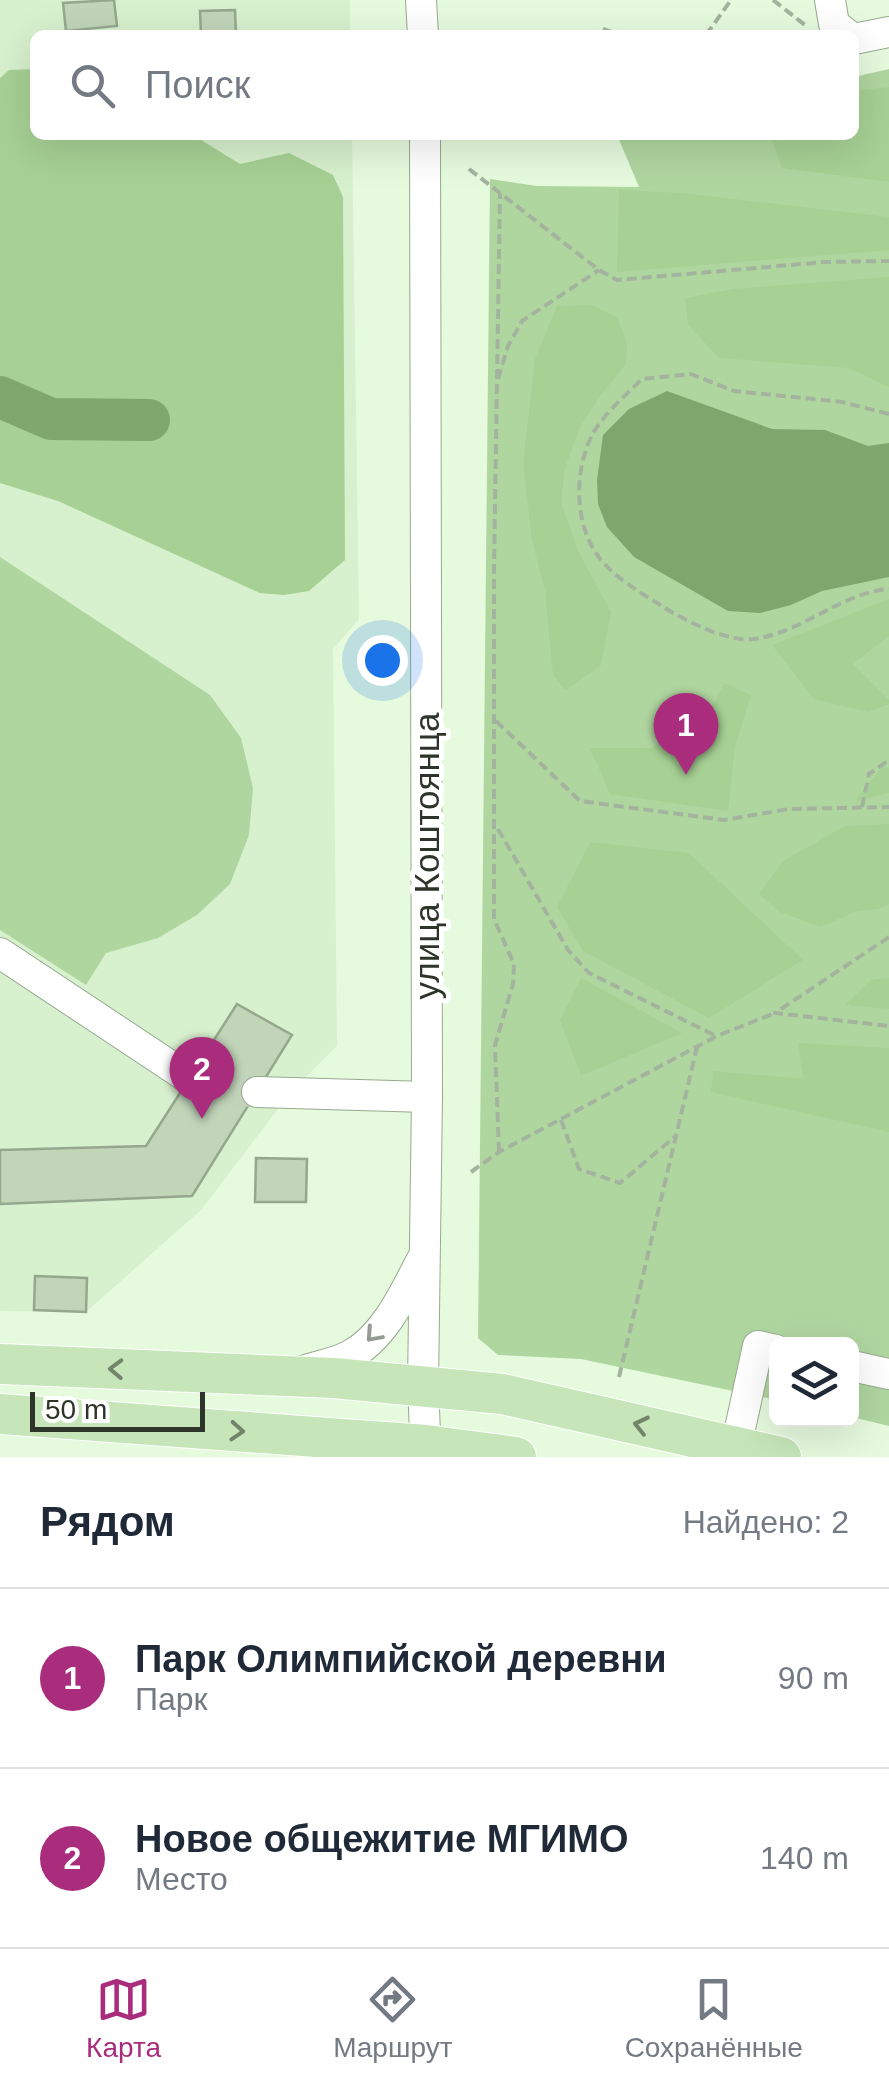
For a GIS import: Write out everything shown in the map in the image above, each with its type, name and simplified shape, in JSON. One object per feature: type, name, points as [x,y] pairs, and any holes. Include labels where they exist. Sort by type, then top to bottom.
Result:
[{"type":"main road","points":[[0,1364],[286,1376],[502,1394],[781,1457]]},
{"type":"main road","points":[[0,1414],[516,1457]]},
{"type":"street","points":[[421,0],[423,30]]},
{"type":"street","points":[[842,25],[889,32]]},
{"type":"street","name":"улица Коштоянца","points":[[424,140],[426,1451]]},
{"type":"street","points":[[0,953],[190,1079]]},
{"type":"street","points":[[257,1092],[427,1097]]},
{"type":"street","points":[[286,1376],[348,1356],[365,1346],[392,1311],[425,1254]]},
{"type":"street","points":[[736,1447],[758,1346],[769,1348]]},
{"type":"street","points":[[859,1368],[889,1374]]},
{"type":"path","points":[[710,30],[731,0]]},
{"type":"path","points":[[772,0],[813,30]]},
{"type":"path","points":[[469,168],[599,270],[618,280],[825,262],[889,261]]},
{"type":"path","points":[[498,1152],[495,1045],[514,984],[514,964],[494,919],[500,194]]},
{"type":"path","points":[[496,383],[508,346],[522,321],[599,270]]},
{"type":"path","points":[[889,414],[842,402],[734,390],[691,374],[642,379],[597,426],[584,451],[578,500],[589,540],[609,568],[680,618],[732,637],[752,640],[802,626],[865,591],[889,589]]},
{"type":"path","points":[[496,721],[580,801],[724,820],[789,809],[889,807]]},
{"type":"path","points":[[862,807],[869,774],[889,760]]},
{"type":"path","points":[[496,825],[568,950],[588,974],[717,1036]]},
{"type":"path","points":[[471,1172],[498,1152],[717,1036],[775,1013],[889,938]]},
{"type":"path","points":[[775,1013],[889,1026]]},
{"type":"path","points":[[618,1378],[696,1047]]},
{"type":"path","points":[[561,1119],[579,1168],[620,1183],[677,1135]]},
{"type":"shaded area","points":[[0,0],[350,0],[350,30],[30,30],[30,140],[352,140],[359,619],[333,649],[337,1046],[290,1093],[202,1209],[86,1312],[0,1311]]},
{"type":"shaded area","points":[[30,69],[30,140],[201,140],[240,164],[289,153],[333,175],[343,197],[345,560],[309,591],[260,593],[58,501],[0,483],[0,78],[9,70]]},
{"type":"shaded area","points":[[889,69],[889,1426],[859,1419],[859,1337],[769,1337],[769,1399],[581,1359],[498,1355],[478,1338],[490,179],[537,186],[639,187],[619,140],[859,140],[859,76]]},
{"type":"shaded area","points":[[889,87],[889,182],[782,168],[772,140],[859,140],[859,90]]},
{"type":"shaded area","points":[[619,190],[682,193],[889,217],[889,250],[617,272]]},
{"type":"shaded area","points":[[889,277],[889,387],[848,368],[719,358],[688,325],[685,298],[733,289]]},
{"type":"shaded area","points":[[591,305],[617,317],[627,344],[626,364],[579,429],[565,468],[561,502],[578,551],[611,612],[601,665],[566,690],[553,675],[545,591],[532,540],[523,463],[535,359],[557,306]]},
{"type":"shaded area","points":[[667,391],[772,429],[825,430],[868,446],[889,443],[889,577],[822,591],[760,613],[728,611],[634,557],[607,527],[598,504],[603,435],[629,409]]},
{"type":"shaded area","points":[[0,557],[210,695],[241,738],[253,788],[249,835],[230,884],[197,915],[158,938],[106,953],[86,985],[0,930]]},
{"type":"shaded area","points":[[889,599],[889,636],[853,664],[889,704],[868,712],[814,699],[772,645]]},
{"type":"shaded area","points":[[725,683],[751,695],[735,747],[728,811],[610,794],[590,748],[651,748],[702,724]]},
{"type":"shaded area","points":[[882,767],[889,768],[889,793],[855,801]]},
{"type":"shaded area","points":[[889,824],[889,904],[854,912],[821,927],[780,912],[759,894],[783,861],[845,826]]},
{"type":"shaded area","points":[[590,842],[689,853],[803,960],[709,1018],[583,951],[557,907]]},
{"type":"shaded area","points":[[581,978],[682,1033],[581,1076],[560,1020]]},
{"type":"shaded area","points":[[889,978],[889,1009],[845,1005],[871,980]]},
{"type":"shaded area","points":[[798,1043],[889,1048],[889,1132],[711,1092],[713,1071],[803,1079]]},
{"type":"building","points":[[114,0],[117,26],[66,30],[63,3]]},
{"type":"building","points":[[235,10],[236,30],[201,30],[200,11]]},
{"type":"building","points":[[237,1004],[292,1035],[192,1196],[0,1204],[0,1150],[146,1146]]},
{"type":"building","points":[[256,1158],[307,1159],[306,1202],[255,1202]]},
{"type":"building","points":[[35,1276],[87,1278],[86,1312],[34,1310]]},
{"type":"waterway","points":[[0,397],[51,419],[149,420]]},
{"type":"tunnel","points":[[190,1079],[208,1090],[257,1092]]},
{"type":"place","name":"Парк Олимпийской деревни","points":[[686,775]]},
{"type":"place","name":"Новое общежитие МГИМО","points":[[202,1119]]}]
